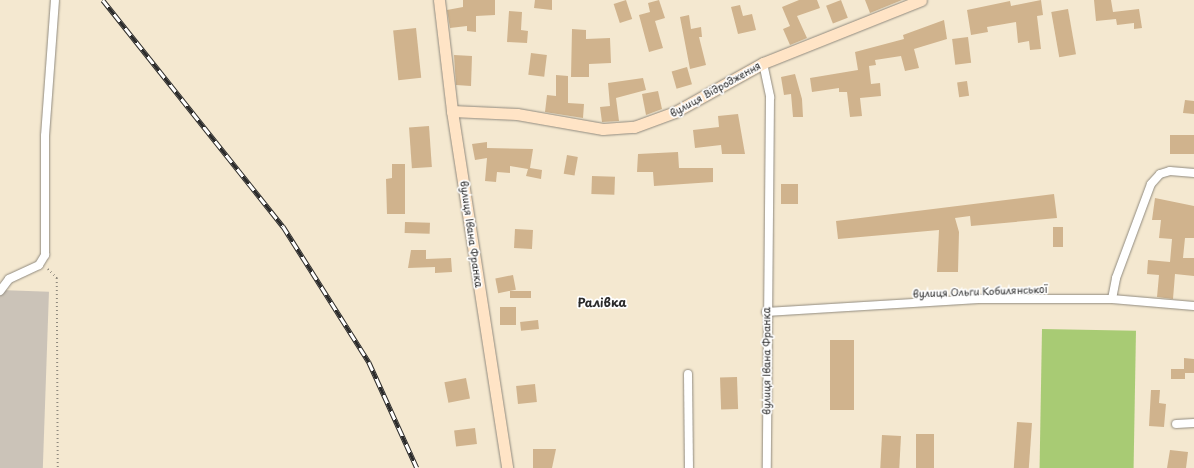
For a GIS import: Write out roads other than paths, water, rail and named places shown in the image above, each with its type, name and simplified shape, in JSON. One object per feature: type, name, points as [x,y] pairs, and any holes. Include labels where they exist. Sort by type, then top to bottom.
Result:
[{"type":"street","points":[[0,291],[9,279],[41,262],[45,255],[45,136],[55,0]]},
{"type":"street","name":"вулиця Івана Франка","points":[[439,0],[452,111],[507,468]]},
{"type":"street","name":"вулиця Відродження","points":[[452,111],[517,114],[603,129],[634,127],[675,112],[763,63],[921,0]]},
{"type":"street","name":"вулиця Івана Франка","points":[[763,63],[770,97],[766,312],[767,468]]},
{"type":"street","points":[[1112,299],[1116,278],[1152,184],[1170,170],[1194,173]]},
{"type":"street","name":"вулиця Ольги Кобилянської","points":[[766,312],[979,299],[1112,299],[1194,306]]},
{"type":"street","points":[[688,374],[688,468]]},
{"type":"street","points":[[1176,424],[1194,423]]},
{"type":"railway","points":[[103,0],[283,226],[369,362],[417,468]]},
{"type":"district","name":"Ралівка","points":[[602,303]]}]
